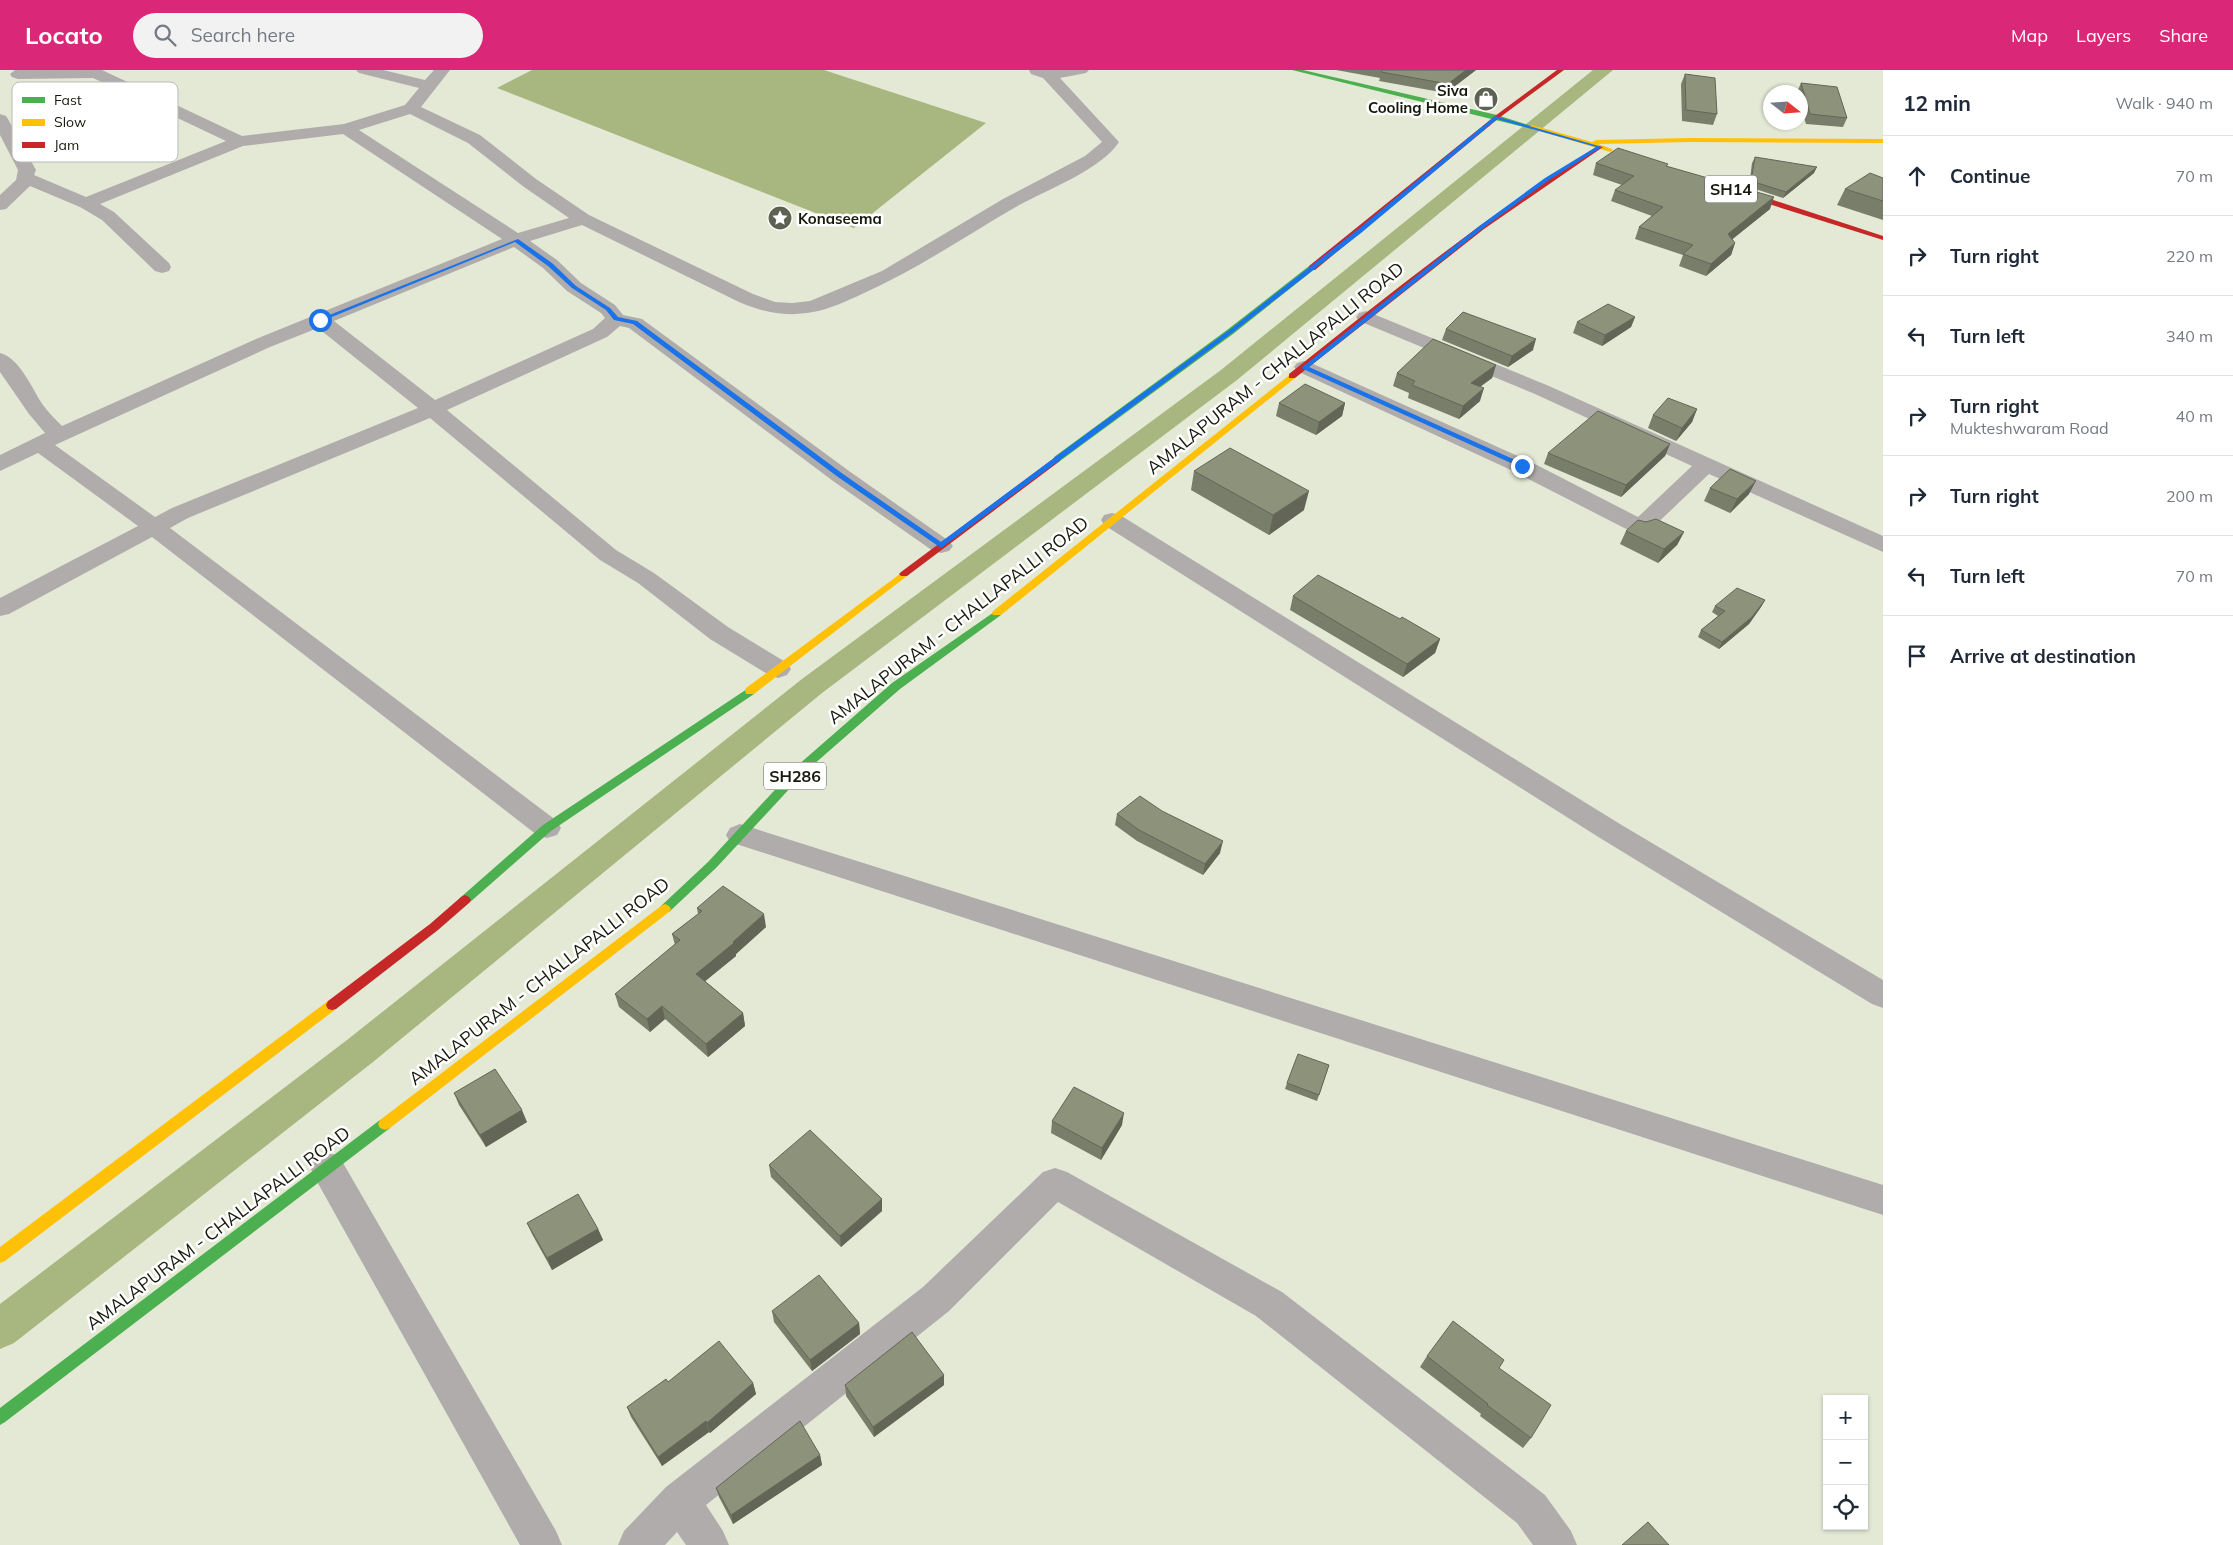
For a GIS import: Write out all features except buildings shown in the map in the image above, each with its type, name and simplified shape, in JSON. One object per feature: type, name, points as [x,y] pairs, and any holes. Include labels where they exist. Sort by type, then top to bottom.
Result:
[{"type":"main road","points":[[1294,70],[1497,117],[1619,153]]},
{"type":"main road","points":[[0,1256],[434,927],[547,828],[736,701],[1091,433],[1230,332],[1359,231],[1497,117],[1561,70]]},
{"type":"main road","points":[[1596,146],[1596,142],[1691,140],[1883,141]]},
{"type":"main road","name":"AMALAPURAM - CHALLAPALLI ROAD","points":[[0,1417],[658,916],[712,865],[801,769],[896,686],[981,626],[1366,317],[1495,217],[1596,146]]},
{"type":"main road","name":"SH14","points":[[1722,186],[1883,238]]},
{"type":"street","points":[[364,70],[430,86]]},
{"type":"street","points":[[86,203],[240,141],[346,129],[411,108],[442,70]]},
{"type":"street","points":[[1041,73],[1081,70]]},
{"type":"street","points":[[14,75],[96,73],[115,82]]},
{"type":"street","points":[[411,108],[474,139],[530,184],[584,219],[746,298],[772,308],[792,309],[812,306],[841,296],[889,275],[1009,203],[1091,160],[1111,142],[1041,73]]},
{"type":"street","points":[[178,112],[240,141]]},
{"type":"street","points":[[0,119],[12,141]]},
{"type":"street","points":[[346,129],[516,240],[550,264],[574,287],[608,309],[616,319],[635,323],[825,465],[941,546]]},
{"type":"street","points":[[0,204],[24,182],[28,170],[24,162]]},
{"type":"street","points":[[25,177],[86,203],[108,216],[162,267]]},
{"type":"street","points":[[0,464],[263,343],[516,240],[584,219]]},
{"type":"street","points":[[1366,317],[1542,390],[1883,545]]},
{"type":"street","points":[[0,608],[180,513],[433,409],[600,333],[616,319]]},
{"type":"street","points":[[320,320],[433,409],[608,555],[646,578],[719,633],[778,669]]},
{"type":"street","points":[[1304,368],[1522,466],[1640,527],[1706,465]]},
{"type":"street","points":[[4,370],[36,410],[49,440],[153,526],[547,828]]},
{"type":"street","points":[[1112,520],[1610,831],[1883,996]]},
{"type":"street","points":[[740,835],[1883,1200]]},
{"type":"street","points":[[327,1167],[542,1545]]},
{"type":"street","points":[[638,1545],[680,1501],[936,1299],[1055,1183],[1269,1304],[1531,1509],[1557,1545]]},
{"type":"street","points":[[680,1501],[709,1545]]},
{"type":"shaded area","points":[[532,70],[824,70],[986,123],[854,228],[497,88]]},
{"type":"waterway","points":[[0,1329],[360,1051],[812,686],[1229,375],[1604,70]]},
{"type":"traffic: fast","points":[[1295,70],[1497,117],[1532,127]]},
{"type":"traffic: fast","points":[[1057,459],[1230,332],[1312,268]]},
{"type":"traffic: fast","points":[[665,909],[712,865],[801,769],[896,686],[997,613]]},
{"type":"traffic: fast","points":[[465,900],[547,828],[750,691]]},
{"type":"traffic: fast","points":[[0,1417],[385,1124]]},
{"type":"traffic: slow","points":[[1532,127],[1610,150]]},
{"type":"traffic: slow","points":[[1593,145],[1596,142],[1691,140],[1883,141]]},
{"type":"traffic: slow","points":[[997,613],[1292,376]]},
{"type":"traffic: slow","points":[[750,691],[904,574]]},
{"type":"traffic: slow","points":[[385,1124],[665,909]]},
{"type":"traffic: slow","points":[[0,1256],[332,1005]]},
{"type":"traffic: jam","points":[[1312,268],[1497,117],[1561,70]]},
{"type":"traffic: jam","points":[[1292,376],[1481,227],[1600,147]]},
{"type":"traffic: jam","points":[[1737,191],[1883,238]]},
{"type":"traffic: jam","points":[[904,574],[1057,459]]},
{"type":"traffic: jam","points":[[332,1005],[434,927],[465,900]]},
{"type":"place","name":"Siva Cooling Home","points":[[1486,99]]},
{"type":"place","name":"Konaseema","points":[[780,218]]},
{"type":"route","points":[[320,320],[516,240],[550,264],[574,287],[608,309],[616,319],[635,323],[841,476],[941,546],[1091,433],[1230,332],[1359,231],[1497,117],[1600,147],[1547,179],[1480,228],[1387,300],[1304,368],[1522,466]]}]
